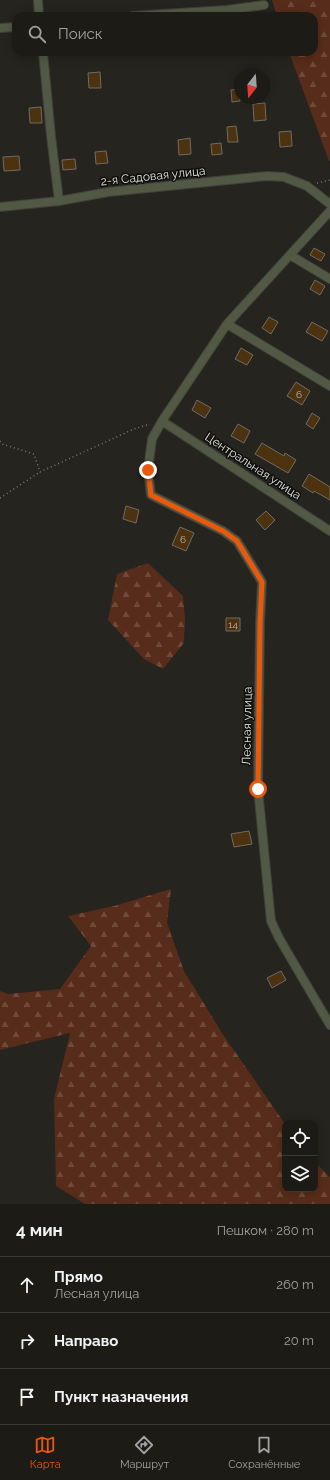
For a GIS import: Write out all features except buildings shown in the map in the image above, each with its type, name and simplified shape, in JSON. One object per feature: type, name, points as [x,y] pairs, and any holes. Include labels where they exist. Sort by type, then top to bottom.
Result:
[{"type":"street","points":[[38,0],[39,12]]},
{"type":"street","points":[[195,12],[227,10],[264,5]]},
{"type":"street","points":[[0,28],[12,26]]},
{"type":"street","points":[[43,56],[59,201]]},
{"type":"street","name":"2-я Садовая улица","points":[[0,207],[59,201],[108,192],[267,176],[284,177],[307,186],[330,204]]},
{"type":"street","points":[[162,421],[227,324],[330,211]]},
{"type":"street","points":[[290,255],[330,279]]},
{"type":"street","points":[[227,324],[330,386]]},
{"type":"street","name":"Лесная улица","points":[[162,421],[152,439],[148,470],[151,495],[223,531],[237,541],[262,582],[260,623],[258,789],[271,920],[330,1025]]},
{"type":"street","name":"Центральная улица","points":[[162,421],[330,531]]},
{"type":"path","points":[[307,186],[330,180]]},
{"type":"path","points":[[0,498],[40,472],[134,429],[162,421]]},
{"type":"path","points":[[0,441],[2,444],[34,454],[40,472]]},
{"type":"green space","points":[[272,0],[330,0],[330,161],[290,56],[318,56],[318,12],[276,12]]},
{"type":"green space","points":[[148,563],[183,596],[185,618],[184,643],[163,669],[144,659],[108,620],[117,574]]},
{"type":"green space","points":[[171,889],[167,923],[184,971],[222,1033],[282,1120],[282,1192],[318,1192],[318,1165],[330,1177],[330,1204],[85,1204],[56,1186],[54,1099],[70,1033],[0,1050],[0,991],[8,994],[60,989],[91,946],[68,916],[114,906]]},
{"type":"route","points":[[148,470],[151,495],[223,531],[237,541],[262,582],[260,623],[258,789]]}]
